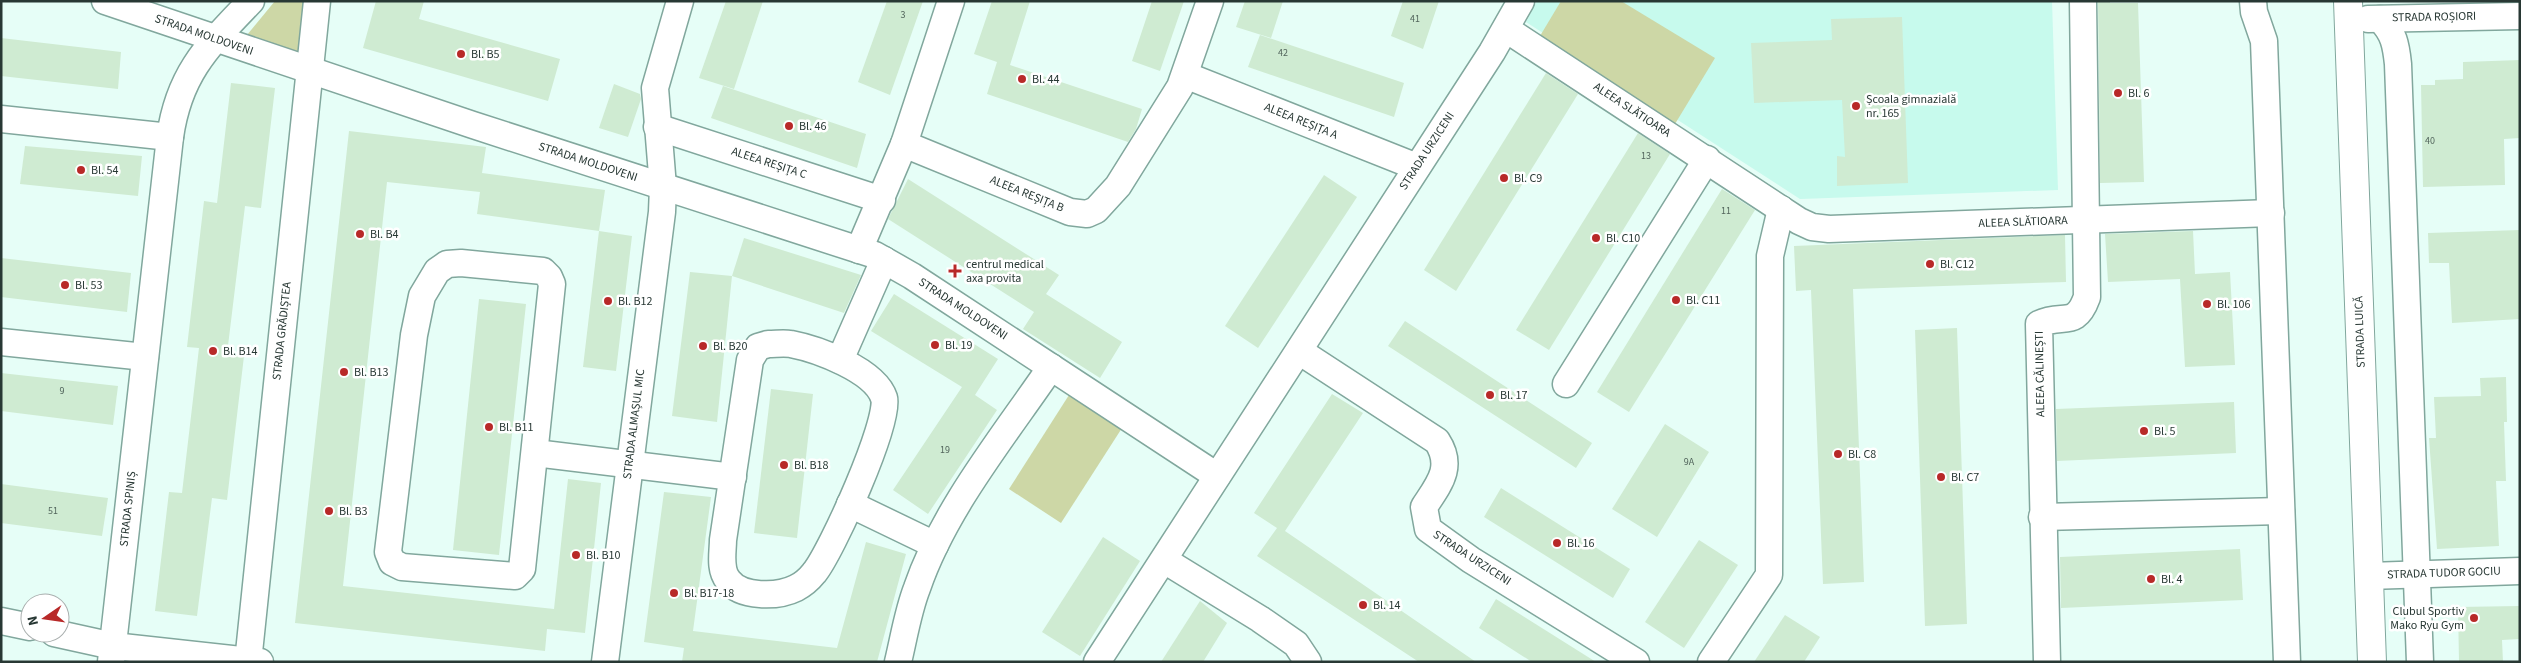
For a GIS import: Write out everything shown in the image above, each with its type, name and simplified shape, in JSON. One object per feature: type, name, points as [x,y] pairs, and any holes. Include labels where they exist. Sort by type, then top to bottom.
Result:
[{"type":"main road","name":"STRADA LUICĂ","points":[[2349,10],[2372,662]]},
{"type":"street","name":"STRADA MOLDOVENI","points":[[105,1],[663,187],[859,250],[884,260],[1217,476]]},
{"type":"street","points":[[215,39],[251,1]]},
{"type":"street","name":"STRADA GRĂDIȘTEA","points":[[252,661],[317,1]]},
{"type":"street","points":[[663,187],[654,88],[680,1]]},
{"type":"street","points":[[859,250],[882,200],[904,144],[951,1]]},
{"type":"street","points":[[1183,81],[1210,1]]},
{"type":"street","name":"STRADA URZICENI","points":[[1097,662],[1506,29],[1521,1]]},
{"type":"street","name":"ALEEA CĂLINEȘTI","points":[[2047,662],[2042,517],[2039,324],[2044,321],[2073,319],[2082,311],[2088,297],[2083,1]]},
{"type":"street","points":[[2253,1],[2254,12],[2264,42],[2287,662]]},
{"type":"street","name":"STRADA ROȘIORI","points":[[2349,10],[2380,19],[2520,16]]},
{"type":"street","points":[[2380,19],[2389,28],[2396,42],[2398,64],[2420,662]]},
{"type":"street","name":"ALEEA SLĂTIOARA","points":[[1506,29],[1781,209],[1812,227],[1829,229],[2271,213]]},
{"type":"street","name":"STRADA SPINIȘ","points":[[112,654],[170,138],[180,93],[195,64],[215,39]]},
{"type":"street","name":"ALEEA REȘIȚA B","points":[[904,144],[1070,212],[1087,214],[1096,210],[1118,186],[1183,81]]},
{"type":"street","name":"ALEEA REȘIȚA A","points":[[1183,81],[1417,167]]},
{"type":"street","points":[[1,119],[170,138]]},
{"type":"street","name":"ALEEA REȘIȚA C","points":[[657,127],[882,200]]},
{"type":"street","points":[[1566,384],[1706,159]]},
{"type":"street","name":"STRADA ALMAȘUL MIC","points":[[605,662],[663,187]]},
{"type":"street","points":[[1712,662],[1770,575],[1770,256],[1781,209]]},
{"type":"street","points":[[840,360],[884,260]]},
{"type":"street","points":[[461,263],[543,271],[550,277],[552,284],[535,453],[522,569],[515,576],[402,567],[392,562],[388,552],[414,335],[422,296],[437,270],[447,264],[461,263]]},
{"type":"street","points":[[1,342],[145,357]]},
{"type":"street","points":[[768,344],[790,344],[840,360],[871,380],[884,398],[883,420],[850,504],[814,573],[796,588],[774,593],[755,593],[739,588],[728,580],[722,566],[732,477],[750,360],[758,347],[768,344]]},
{"type":"street","name":"STRADA URZICENI","points":[[1299,351],[1437,441],[1445,454],[1443,478],[1424,507],[1428,529],[1471,560],[1636,662]]},
{"type":"street","points":[[898,662],[916,589],[935,545],[976,478],[1051,367]]},
{"type":"street","points":[[535,453],[732,477]]},
{"type":"street","points":[[850,504],[935,545]]},
{"type":"street","points":[[2042,517],[2281,511]]},
{"type":"street","points":[[1164,560],[1289,639],[1296,644],[1308,662]]},
{"type":"street","name":"STRADA TUDOR GOCIU","points":[[2369,576],[2520,570]]},
{"type":"street","points":[[1,621],[20,626]]},
{"type":"street","points":[[70,639],[112,654],[252,661]]},
{"type":"shaded area","points":[[275,1],[308,1],[301,53],[247,35]]},
{"type":"shaded area","name":"Școala gimnazială nr. 165","points":[[1537,1],[2052,1],[2058,190],[1800,199],[1526,22]]},
{"type":"shaded area","points":[[1561,1],[1621,1],[1715,58],[1675,124],[1537,41]]},
{"type":"shaded area","points":[[1069,395],[1122,428],[1061,523],[1009,489]]},
{"type":"building","name":"Bl. B5","points":[[376,1],[424,1],[419,19],[560,59],[548,101],[363,48]]},
{"type":"building","points":[[726,1],[763,1],[734,89],[699,78]]},
{"type":"building","points":[[887,1],[923,1],[890,95],[858,82]]},
{"type":"building","name":"Bl. 44","points":[[992,1],[1030,1],[1010,65],[1142,109],[1136,129],[1128,142],[987,94],[997,62],[974,54]]},
{"type":"building","points":[[1152,1],[1184,1],[1160,71],[1132,61]]},
{"type":"building","points":[[1245,1],[1283,1],[1271,38],[1236,27]]},
{"type":"building","points":[[1403,1],[1439,1],[1423,49],[1391,36]]},
{"type":"building","name":"Bl. 6","points":[[2098,1],[2138,3],[2144,182],[2100,183]]},
{"type":"building","points":[[1902,17],[1908,183],[1837,186],[1837,156],[1845,157],[1842,100],[1754,103],[1751,43],[1832,40],[1831,19]]},
{"type":"building","points":[[1260,35],[1404,83],[1394,117],[1248,67]]},
{"type":"building","points":[[1,38],[121,52],[118,89],[1,76]]},
{"type":"building","points":[[2520,60],[2520,138],[2504,139],[2505,185],[2423,187],[2421,85],[2435,85],[2435,80],[2463,79],[2463,62]]},
{"type":"building","name":"Bl. C9","points":[[1546,73],[1578,94],[1456,291],[1424,270]]},
{"type":"building","name":"Bl. B14","points":[[231,83],[275,88],[261,208],[245,206],[227,354],[244,356],[227,500],[212,498],[197,616],[155,611],[169,492],[182,493],[199,348],[187,347],[204,201],[217,203]]},
{"type":"building","points":[[614,84],[640,94],[641,99],[628,137],[599,128]]},
{"type":"building","name":"Bl. 46","points":[[723,86],[866,134],[857,168],[711,118]]},
{"type":"building","points":[[349,131],[486,147],[482,173],[605,190],[599,231],[477,214],[480,192],[387,182],[343,586],[554,609],[568,479],[601,483],[585,633],[547,629],[545,651],[295,623]]},
{"type":"building","name":"Bl. C10","points":[[1638,133],[1670,154],[1549,350],[1516,330]]},
{"type":"building","name":"Bl. 54","points":[[25,146],[142,156],[138,196],[20,184]]},
{"type":"building","points":[[1324,175],[1357,197],[1258,348],[1225,326]]},
{"type":"building","points":[[908,179],[1059,275],[1046,294],[1122,342],[1100,378],[1023,329],[1034,312],[888,219]]},
{"type":"building","name":"Bl. C11","points":[[1722,189],[1755,210],[1629,412],[1597,392]]},
{"type":"building","points":[[2520,230],[2520,319],[2452,323],[2449,263],[2429,263],[2428,233]]},
{"type":"building","points":[[599,231],[632,236],[616,371],[583,367]]},
{"type":"building","name":"Bl. 106","points":[[2193,231],[2195,274],[2230,272],[2235,365],[2185,367],[2180,279],[2108,282],[2105,234]]},
{"type":"building","points":[[2065,235],[2066,282],[1853,289],[1864,582],[1823,584],[1811,290],[1796,291],[1794,246]]},
{"type":"building","points":[[744,238],[861,275],[844,313],[732,276]]},
{"type":"building","name":"Bl. 53","points":[[1,258],[131,273],[127,312],[1,297]]},
{"type":"building","name":"Bl. B20","points":[[690,272],[732,276],[717,422],[672,416]]},
{"type":"building","points":[[894,294],[998,359],[975,395],[997,410],[928,514],[893,490],[962,387],[871,331]]},
{"type":"building","name":"Bl. B11","points":[[479,299],[526,304],[499,555],[453,550]]},
{"type":"building","name":"Bl. 17","points":[[1405,321],[1592,443],[1576,468],[1388,346]]},
{"type":"building","name":"Bl. C7","points":[[1957,328],[1967,624],[1925,626],[1915,330]]},
{"type":"building","points":[[1,373],[118,386],[113,425],[1,411]]},
{"type":"building","points":[[2506,377],[2507,422],[2504,422],[2506,481],[2496,481],[2499,546],[2437,549],[2429,438],[2436,438],[2434,397],[2481,396],[2480,378]]},
{"type":"building","name":"Bl. B18","points":[[771,389],[813,394],[797,538],[754,533]]},
{"type":"building","points":[[1332,394],[1363,413],[1285,531],[1476,662],[1419,662],[1257,556],[1277,528],[1254,513]]},
{"type":"building","name":"Bl. 5","points":[[2234,402],[2236,453],[2057,461],[2056,409]]},
{"type":"building","points":[[1665,424],[1709,452],[1657,537],[1612,509]]},
{"type":"building","points":[[1,484],[108,498],[102,536],[1,523]]},
{"type":"building","name":"Bl. 16","points":[[1501,488],[1630,569],[1613,598],[1484,517]]},
{"type":"building","name":"Bl. B17-18","points":[[664,492],[711,497],[693,631],[837,648],[866,542],[906,554],[877,662],[682,662],[684,648],[644,642]]},
{"type":"building","points":[[1103,537],[1140,561],[1080,656],[1042,632]]},
{"type":"building","points":[[1699,540],[1738,565],[1684,648],[1645,622]]},
{"type":"building","name":"Bl. 4","points":[[2240,549],[2243,600],[2061,608],[2060,557]]},
{"type":"building","points":[[1496,599],[1596,662],[1532,662],[1479,628]]},
{"type":"building","points":[[1200,601],[1227,623],[1203,662],[1161,662]]},
{"type":"building","points":[[2519,606],[2519,639],[2502,640],[2503,662],[2459,662],[2458,607]]},
{"type":"building","points":[[1785,615],[1820,637],[1804,662],[1754,662]]},
{"type":"place","name":"Bl. B5","points":[[461,54]]},
{"type":"place","name":"Bl. 44","points":[[1022,79]]},
{"type":"place","name":"Bl. 6","points":[[2118,93]]},
{"type":"place","name":"Școala gimnazială nr. 165","points":[[1856,106]]},
{"type":"place","name":"Bl. 46","points":[[789,126]]},
{"type":"place","name":"Bl. 54","points":[[81,170]]},
{"type":"place","name":"Bl. C9","points":[[1504,178]]},
{"type":"place","name":"Bl. B4","points":[[360,234]]},
{"type":"place","name":"Bl. C10","points":[[1596,238]]},
{"type":"place","name":"Bl. C12","points":[[1930,264]]},
{"type":"place","name":"centrul medical axa provita","points":[[955,271]]},
{"type":"place","name":"Bl. 53","points":[[65,285]]},
{"type":"place","name":"Bl. C11","points":[[1676,300]]},
{"type":"place","name":"Bl. B12","points":[[608,301]]},
{"type":"place","name":"Bl. 106","points":[[2207,304]]},
{"type":"place","name":"Bl. 19","points":[[935,345]]},
{"type":"place","name":"Bl. B20","points":[[703,346]]},
{"type":"place","name":"Bl. B14","points":[[213,351]]},
{"type":"place","name":"Bl. B13","points":[[344,372]]},
{"type":"place","name":"Bl. 17","points":[[1490,395]]},
{"type":"place","name":"Bl. B11","points":[[489,427]]},
{"type":"place","name":"Bl. 5","points":[[2144,431]]},
{"type":"place","name":"Bl. C8","points":[[1838,454]]},
{"type":"place","name":"Bl. B18","points":[[784,465]]},
{"type":"place","name":"Bl. C7","points":[[1941,477]]},
{"type":"place","name":"Bl. B3","points":[[329,511]]},
{"type":"place","name":"Bl. 16","points":[[1557,543]]},
{"type":"place","name":"Bl. B10","points":[[576,555]]},
{"type":"place","name":"Bl. 4","points":[[2151,579]]},
{"type":"place","name":"Bl. B17-18","points":[[674,593]]},
{"type":"place","name":"Bl. 14","points":[[1363,605]]},
{"type":"place","name":"Clubul Sportiv Mako Ryu Gym","points":[[2474,618]]}]
